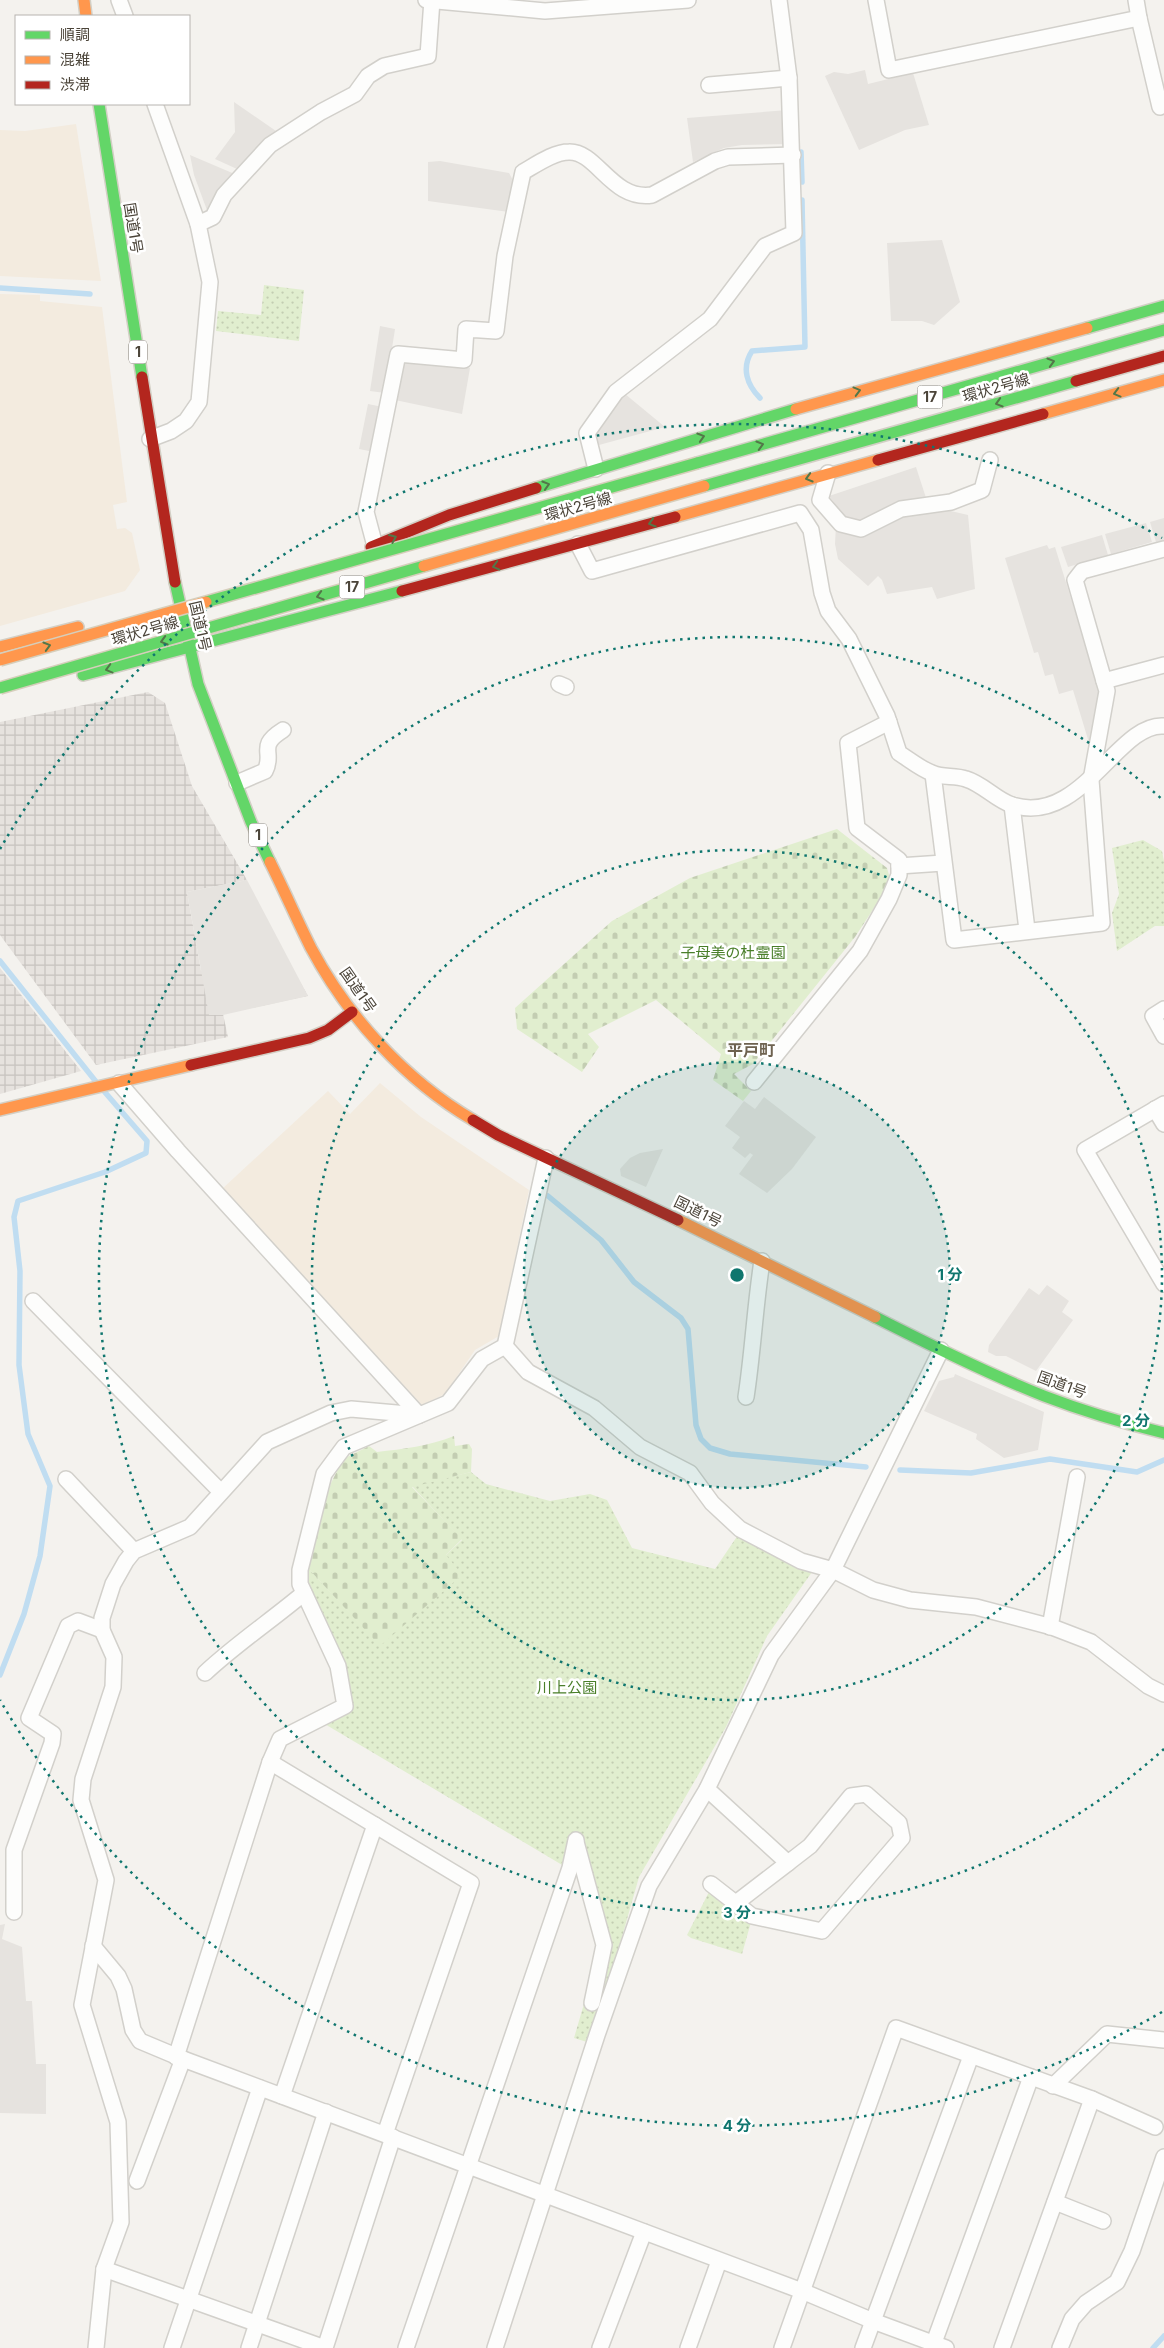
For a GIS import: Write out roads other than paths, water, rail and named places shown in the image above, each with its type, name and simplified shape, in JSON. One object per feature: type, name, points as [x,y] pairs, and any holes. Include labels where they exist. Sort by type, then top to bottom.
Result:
[{"type":"main road","points":[[84,0],[86,15]]},
{"type":"main road","name":"国道1号","points":[[99,105],[150,439],[178,600],[189,647],[204,700],[252,822],[312,950],[352,1012],[403,1068],[446,1104],[498,1135],[762,1261],[941,1350],[1044,1396],[1117,1421],[1164,1433]]},
{"type":"main road","points":[[0,647],[178,600],[234,588],[375,546],[449,515],[803,406],[1164,306]]},
{"type":"main road","points":[[915,401],[1048,351],[1164,312]]},
{"type":"main road","name":"環状2号線","points":[[0,660],[1164,330]]},
{"type":"main road","points":[[848,467],[1164,357]]},
{"type":"main road","name":"環状2号線","points":[[0,688],[704,486],[1164,357]]},
{"type":"main road","points":[[0,698],[578,544],[1164,380]]},
{"type":"main road","points":[[0,1110],[309,1038],[328,1030],[352,1012]]},
{"type":"street","points":[[119,0],[125,15]]},
{"type":"street","points":[[426,0],[545,11],[688,0]]},
{"type":"street","points":[[198,224],[213,217],[224,195],[270,144],[321,112],[355,94],[368,76],[384,66],[428,56],[432,0]]},
{"type":"street","points":[[596,469],[587,433],[616,392],[710,319],[766,246],[794,233],[793,155],[789,78],[779,0]]},
{"type":"street","points":[[876,0],[889,70],[1139,18]]},
{"type":"street","points":[[1136,0],[1160,107]]},
{"type":"street","points":[[709,85],[789,78]]},
{"type":"street","points":[[150,439],[171,432],[186,421],[199,402],[210,282],[198,224],[155,105]]},
{"type":"street","points":[[375,546],[366,512],[398,354],[464,360],[466,329],[496,331],[505,256],[523,172],[552,157],[567,152],[579,152],[623,190],[644,196],[652,195],[715,160],[728,157],[793,155]]},
{"type":"street","points":[[828,473],[820,500],[841,524],[861,529],[901,509],[951,502],[982,490],[990,460]]},
{"type":"street","points":[[578,544],[592,571],[800,513],[811,530],[822,592],[828,611],[848,639],[889,722],[899,753],[933,774],[967,779],[1012,806],[1037,808],[1055,803],[1091,780],[1131,740],[1144,731],[1164,726]]},
{"type":"street","points":[[933,774],[954,940],[1027,930],[1102,923],[1091,780],[1107,691],[1075,580],[1082,571],[1164,549]]},
{"type":"street","points":[[1104,681],[1164,665]]},
{"type":"street","points":[[754,1082],[860,951],[900,875],[899,860],[857,828],[848,743],[889,722]]},
{"type":"street","points":[[237,783],[266,771],[268,766],[267,748],[271,738],[283,730]]},
{"type":"street","points":[[1012,806],[1027,930]]},
{"type":"street","points":[[899,866],[943,863]]},
{"type":"street","points":[[1164,1009],[1153,1016],[1164,1036]]},
{"type":"street","points":[[119,1082],[178,1151],[419,1415]]},
{"type":"street","points":[[1164,1124],[1160,1107],[1085,1150],[1164,1284]]},
{"type":"street","points":[[96,2348],[104,2269],[135,2188],[179,2058],[270,1762],[280,1739],[345,1706],[338,1666],[300,1584],[300,1570],[324,1474],[333,1459],[344,1447],[448,1403],[482,1360],[505,1346],[546,1158]]},
{"type":"street","points":[[746,1397],[754,1341],[754,1308],[762,1261]]},
{"type":"street","points":[[33,1301],[221,1492]]},
{"type":"street","points":[[505,1346],[528,1372],[594,1408],[640,1447],[690,1473],[712,1502],[740,1529],[801,1561],[805,1567],[833,1570],[873,1590],[910,1600],[976,1606],[1050,1627],[1091,1642],[1148,1686],[1164,1694]]},
{"type":"street","points":[[495,2348],[546,2194],[590,2038],[649,1886],[707,1789],[771,1655],[833,1570],[941,1350]]},
{"type":"street","points":[[121,2222],[118,2122],[82,2005],[106,1880],[82,1800],[83,1779],[114,1687],[114,1657],[102,1630],[102,1618],[113,1584],[134,1551],[190,1527],[268,1442],[331,1413],[351,1409],[419,1415]]},
{"type":"street","points":[[1050,1627],[1077,1477]]},
{"type":"street","points":[[66,1479],[134,1551]]},
{"type":"street","points":[[205,1673],[230,1649],[262,1628],[304,1593]]},
{"type":"street","points":[[14,1912],[14,1850],[52,1743],[53,1734],[29,1718],[68,1626],[78,1621],[102,1630]]},
{"type":"street","points":[[104,2269],[325,2348],[389,2136],[471,1883],[270,1762]]},
{"type":"street","points":[[707,1789],[788,1863]]},
{"type":"street","points":[[711,1884],[752,1916],[822,1931],[902,1838],[899,1823],[866,1794],[851,1796],[810,1846],[736,1903]]},
{"type":"street","points":[[282,2096],[375,1825]]},
{"type":"street","points":[[406,2348],[570,1868],[576,1840],[604,1945],[592,2003]]},
{"type":"street","points":[[93,1946],[118,1976],[124,1989],[134,2030],[140,2041],[179,2058],[546,2194],[719,2262],[802,2291],[937,2346],[1031,2077]]},
{"type":"street","points":[[782,2348],[896,2028],[1092,2100],[1154,2126]]},
{"type":"street","points":[[1054,2086],[1107,2034],[1164,2040]]},
{"type":"street","points":[[863,2348],[971,2056]]},
{"type":"street","points":[[172,2348],[260,2088]]},
{"type":"street","points":[[1002,2348],[1092,2100]]},
{"type":"street","points":[[249,2348],[326,2112]]},
{"type":"street","points":[[1060,2348],[1072,2319],[1086,2303],[1117,2282],[1132,2251],[1164,2157]]},
{"type":"street","points":[[1055,2202],[1103,2221]]},
{"type":"street","points":[[600,2348],[644,2232]]},
{"type":"street","points":[[688,2348],[719,2262]]},
{"type":"waterway","points":[[801,152],[802,182]]},
{"type":"waterway","points":[[760,398],[752,388],[747,376],[747,364],[752,351],[805,347],[802,200]]},
{"type":"waterway","points":[[0,288],[90,294]]},
{"type":"waterway","points":[[0,961],[97,1083]]},
{"type":"waterway","points":[[0,1675],[24,1614],[40,1556],[50,1486],[28,1434],[19,1365],[20,1271],[14,1217],[18,1201],[105,1172],[146,1153],[147,1141],[103,1090]]},
{"type":"waterway","points":[[548,1196],[601,1240],[634,1282],[681,1318],[688,1329],[696,1425],[701,1439],[710,1448],[730,1454],[866,1467]]},
{"type":"waterway","points":[[900,1470],[971,1473],[1050,1459],[1137,1472],[1164,1460]]},
{"type":"waterway","points":[[1153,2348],[1164,2336]]},
{"type":"district","name":"平戸町","points":[[751,1050]]},
{"type":"park label","name":"子母美の杜霊園","points":[[733,953]]},
{"type":"park label","name":"川上公園","points":[[567,1688]]}]
